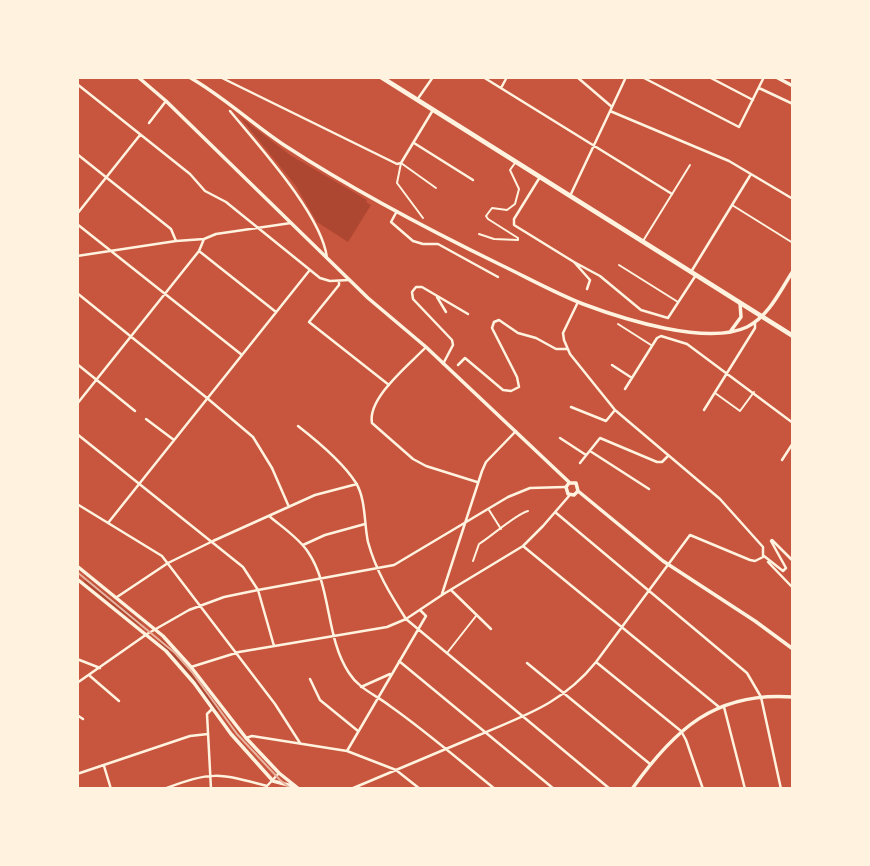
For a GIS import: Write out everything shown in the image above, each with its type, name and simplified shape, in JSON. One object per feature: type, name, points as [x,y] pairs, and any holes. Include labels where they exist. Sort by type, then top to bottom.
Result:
[{"type":"main road","points":[[381,77],[793,336]]},
{"type":"street","points":[[138,77],[166,101],[349,280],[570,482],[576,483],[578,491],[668,564],[774,633],[793,649]]},
{"type":"street","points":[[189,77],[221,97],[296,153],[444,237],[578,302],[692,333],[728,333],[755,323],[763,317],[793,271]]},
{"type":"street","points":[[220,77],[392,162],[401,163],[433,110]]},
{"type":"street","points":[[417,100],[433,77]]},
{"type":"street","points":[[483,77],[671,194]]},
{"type":"street","points":[[500,88],[508,77]]},
{"type":"street","points":[[577,77],[611,109],[729,161],[793,199]]},
{"type":"street","points":[[570,196],[626,77]]},
{"type":"street","points":[[642,77],[739,127],[764,77]]},
{"type":"street","points":[[709,77],[753,100]]},
{"type":"street","points":[[776,77],[793,86]]},
{"type":"street","points":[[77,84],[190,174],[205,191],[226,202],[320,278],[349,280]]},
{"type":"street","points":[[759,88],[793,104]]},
{"type":"street","points":[[149,123],[166,101]]},
{"type":"street","points":[[230,111],[293,189],[326,245],[327,258]]},
{"type":"street","points":[[77,214],[140,135]]},
{"type":"street","points":[[413,143],[473,180]]},
{"type":"street","points":[[77,154],[171,229],[176,241]]},
{"type":"street","points":[[540,177],[514,219],[514,225],[600,276],[641,310],[668,318],[751,174]]},
{"type":"street","points":[[397,211],[391,222],[410,239],[423,244],[438,244],[498,277]]},
{"type":"street","points":[[77,256],[204,239],[216,234],[291,223]]},
{"type":"street","points":[[77,224],[242,355]]},
{"type":"street","points":[[77,404],[199,251],[204,239]]},
{"type":"street","points":[[199,251],[276,312]]},
{"type":"street","points":[[574,262],[590,280],[587,289]]},
{"type":"street","points":[[108,523],[310,270]]},
{"type":"street","points":[[339,281],[339,285],[309,322],[389,385]]},
{"type":"street","points":[[443,364],[453,345],[451,338],[411,295],[413,290],[418,286],[468,314]]},
{"type":"street","points":[[77,293],[253,437],[272,468],[289,507]]},
{"type":"street","points":[[435,294],[446,312]]},
{"type":"street","points":[[578,302],[564,328],[567,348],[615,410],[720,499],[762,547],[763,556],[793,588]]},
{"type":"street","points":[[728,333],[739,321],[740,303]]},
{"type":"street","points":[[458,365],[465,358],[503,390],[511,391],[519,387],[517,377],[492,328],[498,320],[504,321],[518,333],[536,338],[556,349],[567,348]]},
{"type":"street","points":[[704,410],[755,328],[755,323]]},
{"type":"street","points":[[625,389],[652,345],[661,336],[681,341],[793,423]]},
{"type":"street","points":[[426,348],[380,395],[370,418],[372,423],[413,459],[426,466],[477,482]]},
{"type":"street","points":[[77,364],[135,411]]},
{"type":"street","points":[[612,365],[632,378]]},
{"type":"street","points":[[571,407],[606,421],[615,410]]},
{"type":"street","points":[[146,419],[174,440]]},
{"type":"street","points":[[298,426],[357,484],[377,569],[406,619],[610,789]]},
{"type":"street","points":[[442,595],[477,482],[486,462],[516,431]]},
{"type":"street","points":[[77,433],[243,567],[258,590],[274,646]]},
{"type":"street","points":[[560,438],[586,455]]},
{"type":"street","points":[[580,463],[600,438],[657,462],[662,462],[668,456]]},
{"type":"street","points":[[782,460],[793,445]]},
{"type":"street","points":[[589,451],[649,489]]},
{"type":"street","points":[[77,684],[146,634],[200,606],[258,590],[377,569],[408,558],[488,508],[530,488],[566,487],[570,482]]},
{"type":"street","points":[[116,598],[168,563],[213,541],[315,495],[357,484]]},
{"type":"street","points":[[566,487],[570,495]]},
{"type":"street","points":[[191,667],[236,653],[387,627],[406,619],[523,546],[570,495],[578,491]]},
{"type":"street","points":[[77,503],[152,548],[168,563],[275,704],[300,743]]},
{"type":"street","points":[[555,512],[747,673],[761,697],[781,789]]},
{"type":"street","points":[[269,516],[303,545],[313,561],[343,663],[360,687],[446,749],[495,789]]},
{"type":"street","points":[[303,545],[325,535],[365,524]]},
{"type":"street","points":[[351,789],[523,717],[565,694],[596,662],[690,535],[750,560],[755,561],[763,556]]},
{"type":"street","points":[[763,556],[779,570],[785,570],[786,566],[772,540],[793,561]]},
{"type":"street","points":[[523,546],[722,707],[745,789]]},
{"type":"street","points":[[77,566],[155,629],[191,667],[246,738],[279,774],[297,788]]},
{"type":"street","points":[[77,579],[175,660],[231,734],[273,781],[297,788]]},
{"type":"street","points":[[452,590],[491,628]]},
{"type":"street","points":[[347,751],[426,617],[420,610]]},
{"type":"street","points":[[77,659],[100,668]]},
{"type":"street","points":[[399,661],[554,789]]},
{"type":"street","points":[[596,662],[681,731],[687,740],[703,789]]},
{"type":"street","points":[[527,663],[650,764]]},
{"type":"street","points":[[360,687],[392,672]]},
{"type":"street","points":[[90,676],[119,701]]},
{"type":"street","points":[[310,679],[320,700],[358,731]]},
{"type":"street","points":[[632,789],[671,739],[722,707],[761,697],[793,697]]},
{"type":"street","points":[[211,789],[207,714],[212,709]]},
{"type":"street","points":[[77,715],[83,719]]},
{"type":"street","points":[[77,774],[190,736],[208,734]]},
{"type":"street","points":[[246,738],[252,736],[347,751],[396,770],[421,789]]},
{"type":"street","points":[[104,766],[111,789]]},
{"type":"street","points":[[164,789],[210,774],[267,786],[279,774]]},
{"type":"lane","points":[[479,234],[494,239],[518,240],[486,216],[489,209],[507,210],[516,204],[519,189],[510,170],[516,162]]},
{"type":"lane","points":[[423,218],[397,183],[401,163],[436,187]]},
{"type":"lane","points":[[643,242],[690,165]]},
{"type":"lane","points":[[732,205],[793,243]]},
{"type":"lane","points":[[619,265],[679,303]]},
{"type":"lane","points":[[618,324],[652,345]]},
{"type":"lane","points":[[715,393],[740,411],[754,392]]},
{"type":"lane","points":[[488,508],[501,530]]},
{"type":"lane","points":[[473,561],[479,544],[501,530],[520,513],[528,511]]},
{"type":"lane","points":[[446,654],[478,614]]},
{"type":"shaded area","points":[[239,116],[290,155],[367,200],[371,205],[348,242],[317,222],[296,186]]},
{"type":"shaded area","points":[[86,578],[142,623],[139,626],[84,582]]},
{"type":"shaded area","points":[[162,639],[193,672],[220,710],[216,712],[184,669],[159,642]]},
{"type":"tram line","points":[[77,572],[175,653],[237,734],[291,789]]}]
